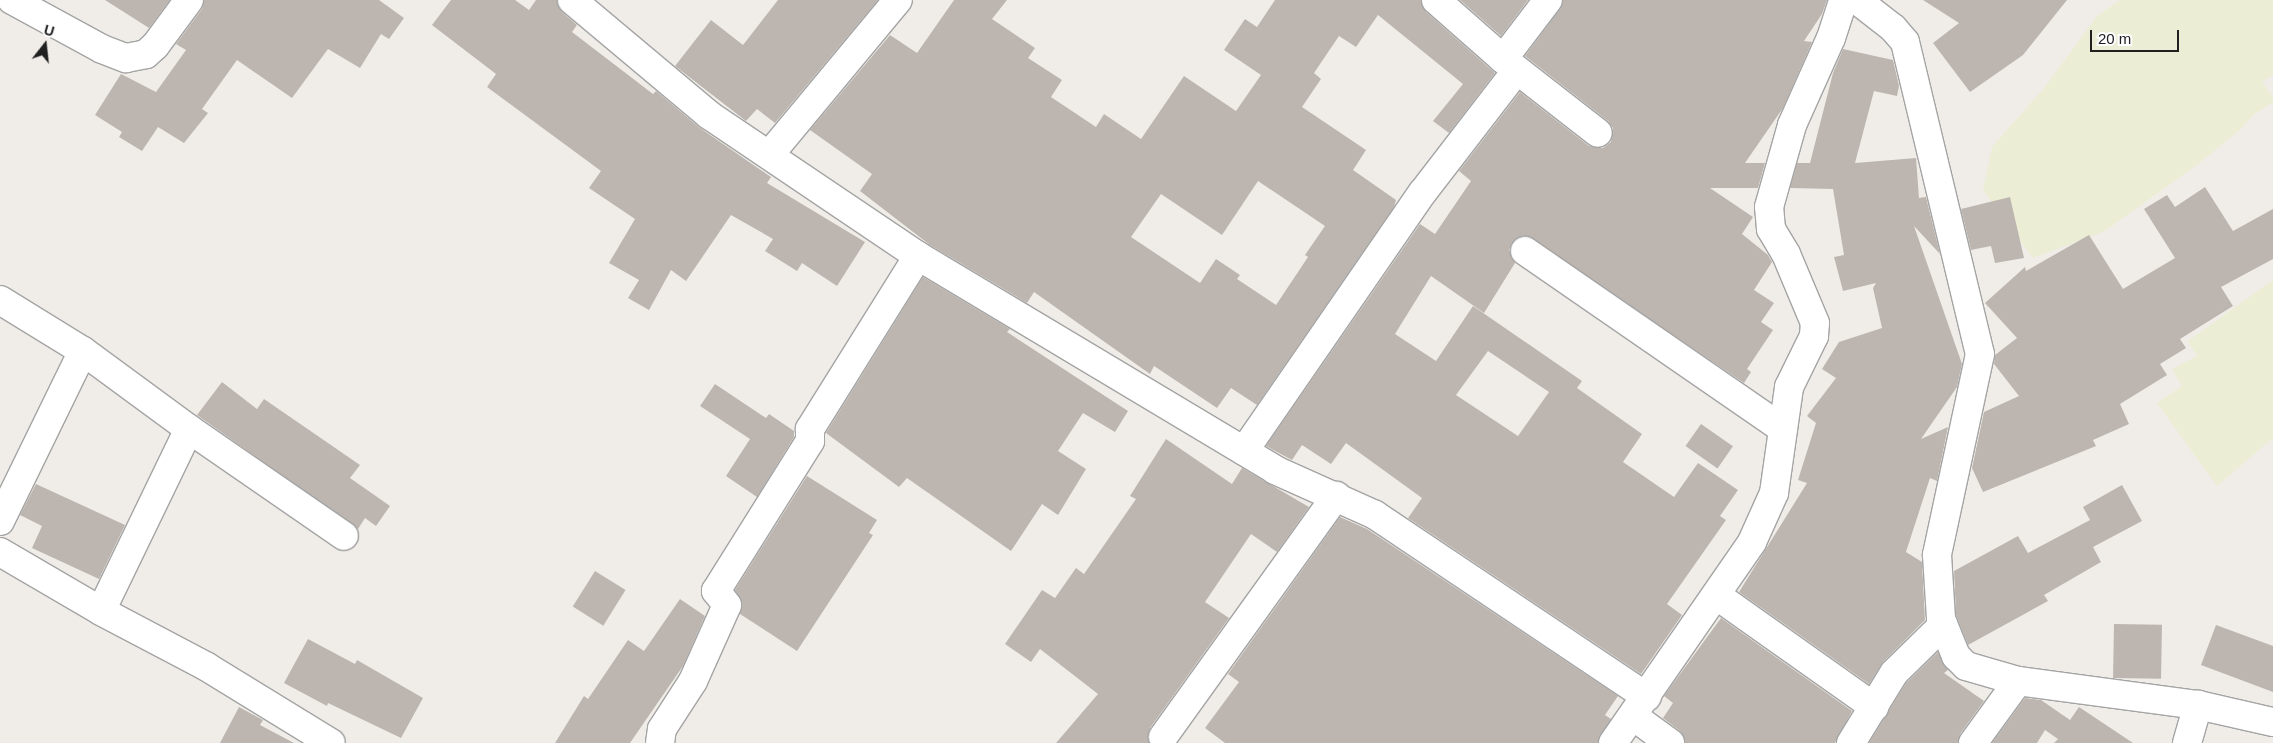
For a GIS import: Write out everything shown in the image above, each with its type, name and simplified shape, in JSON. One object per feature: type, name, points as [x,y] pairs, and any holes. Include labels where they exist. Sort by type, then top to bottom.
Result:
[{"type":"street","points":[[12,0],[102,49],[126,58],[146,54],[155,46],[189,0]]},
{"type":"street","points":[[572,0],[709,115],[770,154],[918,256],[1275,470],[1375,515],[1640,707],[1670,743]]},
{"type":"street","points":[[770,154],[898,0]]},
{"type":"street","points":[[1436,0],[1510,65],[1598,134]]},
{"type":"street","points":[[1244,451],[1510,65],[1548,0]]},
{"type":"street","points":[[1613,743],[1640,707],[1752,542],[1774,493],[1789,387],[1814,336],[1815,323],[1786,254],[1771,229],[1768,207],[1792,125],[1831,38],[1843,0]]},
{"type":"street","points":[[1857,0],[1894,28],[1905,42],[1980,354],[1940,533],[1937,562],[1943,625],[1956,656],[1966,666],[2018,681],[2198,705],[2273,722]]},
{"type":"street","points":[[1525,251],[1783,429]]},
{"type":"street","points":[[660,743],[662,728],[693,681],[727,605],[716,591],[810,441],[810,429],[918,256]]},
{"type":"street","points":[[0,300],[83,351],[189,429],[344,536]]},
{"type":"street","points":[[0,521],[83,351]]},
{"type":"street","points":[[101,611],[189,429]]},
{"type":"street","points":[[1163,737],[1336,496]]},
{"type":"street","points":[[0,552],[101,611],[207,667],[331,743]]},
{"type":"street","points":[[1716,595],[1874,707]]},
{"type":"street","points":[[1851,743],[1894,673],[1943,625]]},
{"type":"street","points":[[1973,743],[2018,681]]},
{"type":"street","points":[[2187,743],[2198,705]]},
{"type":"green space","points":[[2120,0],[2273,0],[2273,75],[2262,82],[2273,97],[2273,102],[2252,116],[2241,129],[2197,165],[2105,231],[2033,258],[1983,190],[1992,147],[2044,88],[2097,16]]},
{"type":"green space","points":[[2273,280],[2273,438],[2217,486],[2157,403],[2182,386],[2172,369],[2197,356],[2188,341]]},
{"type":"building","points":[[105,0],[170,0],[149,28]]},
{"type":"building","points":[[204,0],[379,0],[404,18],[389,39],[381,34],[360,68],[328,49],[292,98],[237,60],[202,109],[208,113],[184,143],[158,127],[142,151],[119,137],[122,132],[95,115],[121,74],[156,92],[186,50],[176,44],[202,9]]},
{"type":"building","points":[[451,0],[515,0],[529,10],[536,0],[557,0],[562,12],[577,25],[572,32],[653,94],[656,91],[700,128],[771,177],[767,183],[865,242],[837,286],[802,263],[797,271],[765,251],[773,239],[731,215],[686,281],[671,270],[649,310],[628,298],[639,280],[609,263],[635,219],[589,188],[601,171],[487,87],[496,74],[432,25]]},
{"type":"building","points":[[778,0],[878,0],[775,123],[757,109],[746,121],[675,66],[711,20],[743,45]]},
{"type":"building","points":[[954,0],[1007,0],[992,19],[1035,48],[1028,58],[1062,80],[1051,97],[1096,127],[1104,114],[1141,139],[1184,76],[1236,111],[1261,75],[1224,50],[1245,19],[1257,27],[1275,0],[1421,0],[1426,12],[1495,73],[1449,133],[1433,121],[1463,84],[1378,15],[1356,47],[1339,36],[1314,73],[1321,79],[1302,107],[1366,150],[1353,170],[1396,200],[1394,207],[1257,405],[1231,388],[1217,408],[1154,366],[1150,374],[1034,292],[1027,303],[930,245],[860,191],[872,174],[810,130],[890,35],[917,53]],"holes":[[[1258,181],[1325,226],[1305,255],[1308,257],[1276,305],[1237,279],[1240,275],[1216,259],[1200,283],[1131,237],[1161,194],[1222,235]]]},
{"type":"building","points":[[1460,0],[1528,0],[1501,36]]},
{"type":"building","points":[[1563,0],[1827,0],[1822,14],[1804,41],[1812,42],[1783,108],[1745,163],[1765,163],[1758,188],[1710,188],[1753,217],[1742,234],[1768,255],[1772,262],[1754,290],[1774,303],[1761,322],[1773,330],[1747,369],[1751,372],[1744,383],[1527,236],[1512,243],[1509,250],[1515,263],[1484,313],[1431,276],[1395,334],[1436,361],[1473,306],[1582,381],[1577,388],[1642,434],[1623,462],[1674,497],[1698,463],[1738,490],[1720,516],[1726,520],[1667,604],[1682,615],[1641,674],[1408,518],[1422,498],[1346,443],[1331,464],[1302,445],[1292,460],[1266,446],[1420,224],[1435,234],[1471,181],[1459,171],[1520,92],[1589,146],[1603,148],[1611,142],[1613,128],[1608,121],[1525,56],[1560,9]],"holes":[[[1488,351],[1549,392],[1518,436],[1456,395]]]},
{"type":"building","points":[[1923,0],[2067,0],[2023,55],[1970,92],[1933,43],[1959,23]]},
{"type":"building","points":[[1843,49],[1893,60],[1899,86],[1897,96],[1874,91],[1855,163],[1916,158],[1919,198],[1926,197],[1940,254],[1914,226],[1962,364],[1957,387],[1921,439],[1948,427],[1937,481],[1930,478],[1906,552],[1922,562],[1925,620],[1883,662],[1869,684],[1739,592],[1807,483],[1798,480],[1816,423],[1807,416],[1836,378],[1822,369],[1839,342],[1882,328],[1873,288],[1876,283],[1843,291],[1834,257],[1844,255],[1833,189],[1790,188],[1797,163],[1810,163],[1833,73]]},
{"type":"building","points":[[2205,187],[2233,231],[2273,209],[2273,259],[2221,287],[2233,306],[2180,339],[2186,348],[2160,364],[2167,375],[2120,404],[2129,424],[2093,440],[2096,446],[1983,492],[1972,468],[1984,412],[2019,396],[1994,364],[1995,355],[2017,338],[1985,303],[2025,267],[2026,271],[2089,235],[2123,289],[2175,258],[2144,209],[2167,195],[2175,207]]},
{"type":"building","points":[[2010,197],[2024,258],[1995,263],[1991,246],[1971,250],[1961,209]]},
{"type":"building","points":[[923,277],[1010,329],[1007,332],[1128,411],[1115,432],[1083,413],[1058,451],[1086,469],[1058,515],[1042,504],[1011,551],[907,478],[899,487],[826,433]]},
{"type":"building","points":[[222,382],[257,409],[264,399],[360,465],[350,478],[390,506],[376,526],[365,518],[358,529],[197,415]]},
{"type":"building","points":[[715,384],[766,418],[769,414],[794,431],[794,437],[757,497],[726,476],[750,439],[700,406]]},
{"type":"building","points":[[1701,424],[1733,446],[1717,468],[1686,446]]},
{"type":"building","points":[[1166,439],[1232,484],[1242,468],[1309,507],[1277,552],[1251,534],[1205,602],[1229,618],[1150,728],[1149,743],[1056,743],[1098,694],[1040,649],[1031,662],[1005,644],[1042,590],[1055,598],[1076,568],[1084,574],[1136,499],[1130,496]]},
{"type":"building","points":[[807,476],[877,520],[869,533],[873,535],[797,651],[740,614],[742,603],[735,590]]},
{"type":"building","points":[[36,484],[125,525],[99,579],[32,548],[42,526],[20,515]]},
{"type":"building","points":[[2122,485],[2142,521],[2093,547],[2101,562],[2044,595],[2048,601],[1968,645],[1956,615],[1954,571],[2018,536],[2028,553],[2090,520],[2083,507]]},
{"type":"building","points":[[1340,517],[1367,529],[1618,696],[1605,715],[1611,719],[1598,743],[1225,743],[1205,728],[1239,682],[1228,674]]},
{"type":"building","points":[[595,571],[626,590],[603,626],[573,607]]},
{"type":"building","points":[[680,599],[705,616],[683,666],[630,743],[555,743],[584,696],[588,699],[628,640],[644,651]]},
{"type":"building","points":[[1721,618],[1852,711],[1835,743],[1685,743],[1680,731],[1663,718],[1673,703],[1664,696]]},
{"type":"building","points":[[2114,624],[2162,625],[2161,679],[2113,678]]},
{"type":"building","points":[[2216,625],[2273,646],[2273,692],[2201,665]]},
{"type":"building","points":[[308,639],[355,664],[357,660],[423,698],[401,738],[328,703],[327,706],[284,683]]},
{"type":"building","points":[[1938,652],[1948,670],[1944,673],[1984,701],[1960,734],[1958,743],[1869,743],[1906,683]]},
{"type":"building","points":[[2025,698],[2041,700],[2070,720],[2079,707],[2133,743],[2054,743],[2058,739],[2045,730],[2037,743],[1992,743]]},
{"type":"building","points":[[239,707],[263,720],[260,725],[294,743],[220,743]]}]
